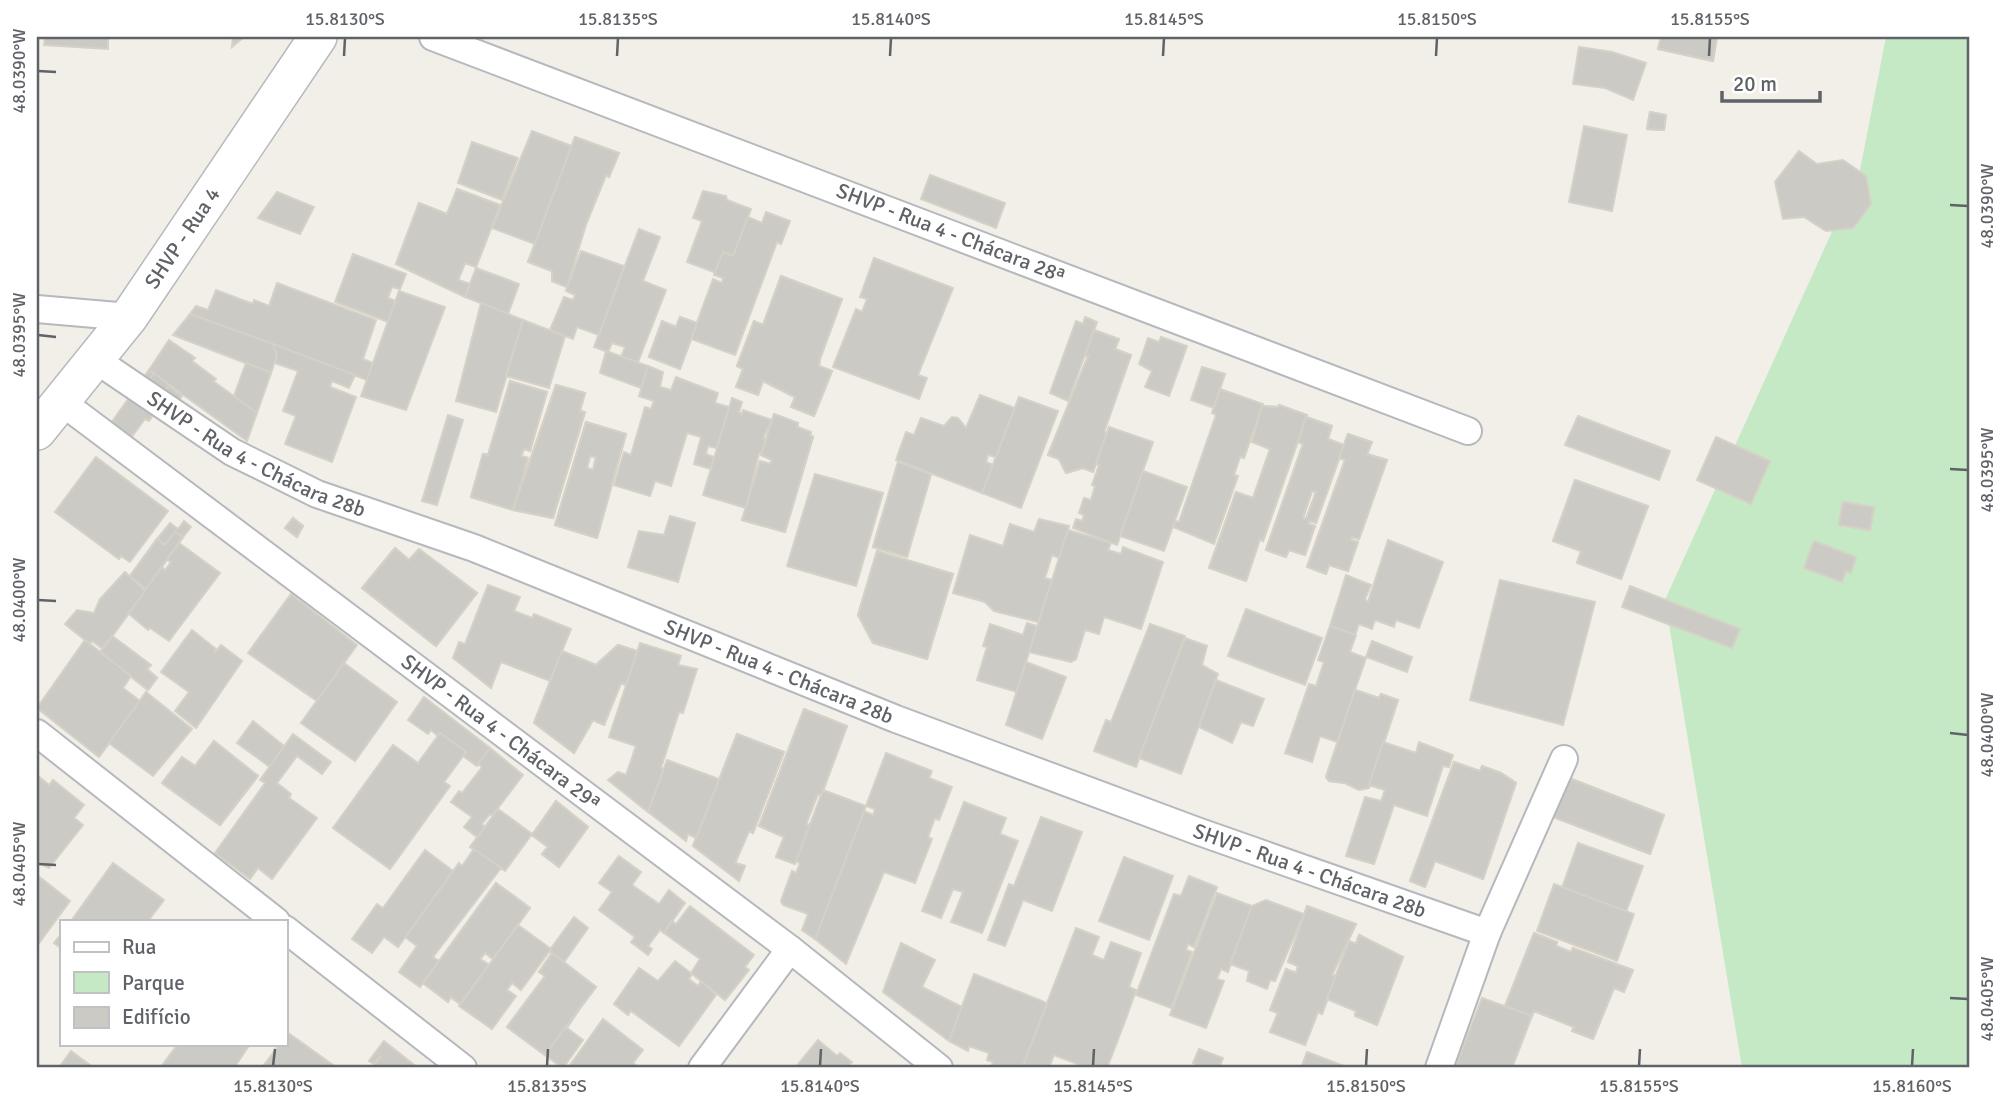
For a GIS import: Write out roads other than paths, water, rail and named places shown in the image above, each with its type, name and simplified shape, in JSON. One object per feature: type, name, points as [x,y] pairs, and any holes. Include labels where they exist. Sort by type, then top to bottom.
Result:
[{"type":"street","name":"SHVP - Rua 4","points":[[37,431],[59,400],[129,317],[318,37]]},
{"type":"street","name":"SHVP - Rua 4 - Chácara 28ª","points":[[433,37],[1468,431]]},
{"type":"street","points":[[37,309],[129,317]]},
{"type":"street","name":"SHVP - Rua 4 - Chácara 28b","points":[[96,359],[232,452],[317,494],[474,548],[908,724],[1198,831],[1487,933]]},
{"type":"street","name":"SHVP - Rua 4 - Chácara 29ª","points":[[59,400],[790,949],[939,1068]]},
{"type":"street","points":[[37,733],[275,920]]},
{"type":"street","points":[[1439,1068],[1487,933],[1564,759]]},
{"type":"street","points":[[287,931],[463,1068]]},
{"type":"street","points":[[702,1068],[790,949]]}]
